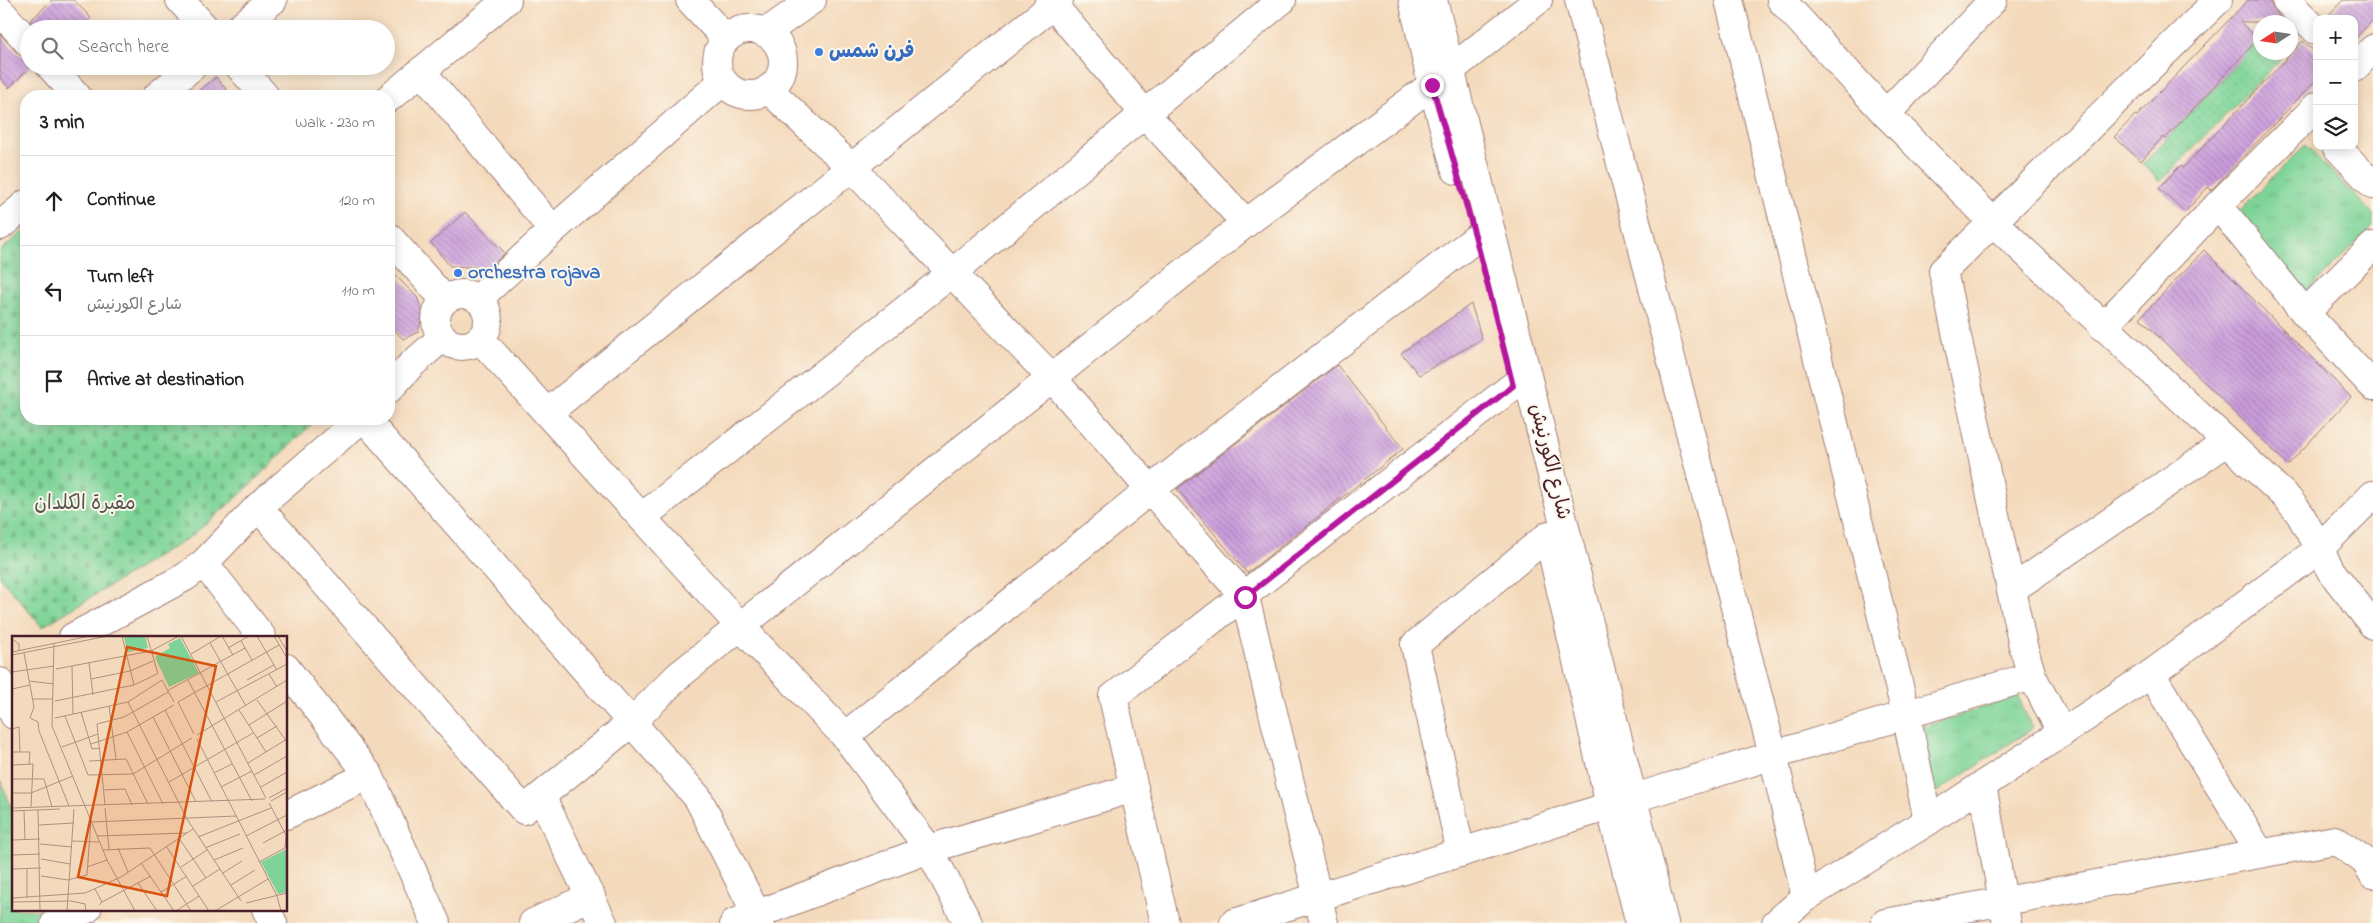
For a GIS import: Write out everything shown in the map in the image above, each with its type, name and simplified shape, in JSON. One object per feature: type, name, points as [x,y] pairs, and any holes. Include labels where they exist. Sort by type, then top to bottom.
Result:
[{"type":"street","points":[[180,0],[198,20]]},
{"type":"street","points":[[249,20],[273,0]]},
{"type":"street","points":[[395,93],[506,0]]},
{"type":"street","points":[[690,0],[726,39]]},
{"type":"street","points":[[765,33],[812,0]]},
{"type":"street","points":[[642,517],[952,273],[1282,0]]},
{"type":"street","name":"شارع الكورنيش","points":[[1413,0],[1441,78],[1622,802],[1640,923]]},
{"type":"street","name":"شارع الكورنيش","points":[[1433,0],[1441,78],[1476,239],[1548,535],[1622,802],[1664,923]]},
{"type":"street","points":[[258,507],[524,810],[632,722],[678,676],[740,626],[1246,223],[1441,78],[1538,0]]},
{"type":"street","points":[[1579,0],[1773,755],[1806,897]]},
{"type":"street","points":[[1729,0],[1906,714],[1928,821]]},
{"type":"street","points":[[1886,114],[1993,0]]},
{"type":"street","points":[[2062,733],[2032,676],[2023,646],[1943,271],[2218,0]]},
{"type":"street","points":[[2286,0],[2313,27]]},
{"type":"street","points":[[1784,1],[1886,114],[1993,222],[2288,499],[2300,514],[2318,550],[2344,590],[2373,625]]},
{"type":"street","points":[[547,413],[852,168],[1054,2],[1145,114],[1246,223]]},
{"type":"street","points":[[0,11],[20,33]]},
{"type":"street","points":[[746,29],[765,33],[774,40],[780,49],[781,71],[776,81],[768,89],[750,94],[739,93],[723,81],[717,63],[718,53],[726,39],[737,32],[746,29]]},
{"type":"street","points":[[2358,64],[2373,49]]},
{"type":"street","points":[[421,71],[553,230]]},
{"type":"street","points":[[58,75],[72,90]]},
{"type":"street","points":[[163,90],[181,75]]},
{"type":"street","points":[[247,75],[261,90]]},
{"type":"street","points":[[478,300],[553,230],[723,81]]},
{"type":"street","points":[[768,89],[852,168],[1052,378],[1245,597],[1320,910]]},
{"type":"street","points":[[2103,327],[2218,205],[2313,116]]},
{"type":"street","points":[[2340,150],[2373,185]]},
{"type":"street","points":[[2218,205],[2305,313],[2373,386]]},
{"type":"street","points":[[0,226],[20,209]]},
{"type":"street","points":[[845,736],[1150,490],[1476,239]]},
{"type":"street","points":[[395,243],[444,300]]},
{"type":"street","points":[[2305,313],[2373,246]]},
{"type":"street","points":[[463,294],[478,300],[484,306],[488,321],[486,329],[480,339],[469,345],[453,345],[443,337],[437,327],[437,311],[444,300],[455,295],[463,294]]},
{"type":"street","points":[[395,382],[411,365],[443,337]]},
{"type":"street","points":[[480,339],[740,626],[845,736],[929,849],[968,923]]},
{"type":"street","points":[[1166,923],[1113,697],[1245,597],[1513,386]]},
{"type":"street","points":[[82,635],[185,576],[204,563],[258,507],[351,425]]},
{"type":"street","points":[[357,425],[632,722],[698,798],[751,920],[929,849],[1134,788]]},
{"type":"street","points":[[2011,590],[2227,442]]},
{"type":"street","points":[[1785,921],[1806,897],[1928,821],[2151,674],[2318,550],[2373,495]]},
{"type":"street","points":[[1461,852],[1414,645],[1548,535]]},
{"type":"street","points":[[204,563],[261,636]]},
{"type":"street","points":[[0,674],[12,668]]},
{"type":"street","points":[[288,671],[369,775],[436,923]]},
{"type":"street","points":[[2151,674],[2260,853]]},
{"type":"street","points":[[1234,923],[1320,910],[1461,852],[2032,676]]},
{"type":"street","points":[[0,682],[12,710]]},
{"type":"street","points":[[288,814],[369,775]]},
{"type":"street","points":[[1982,785],[2005,912]]},
{"type":"street","points":[[541,796],[603,923]]},
{"type":"street","points":[[1885,923],[2005,912],[2260,853],[2335,840],[2365,861],[2373,874]]},
{"type":"street","points":[[533,923],[591,896]]},
{"type":"street","points":[[55,923],[85,910]]},
{"type":"street","points":[[95,910],[101,923]]},
{"type":"street","points":[[266,910],[273,923]]},
{"type":"green space","points":[[2253,46],[2253,60],[2280,60],[2160,182],[2143,164]]},
{"type":"green space","points":[[2305,145],[2373,214],[2373,226],[2305,294],[2231,219]]},
{"type":"green space","name":"مقبرة الكلدان","points":[[20,234],[20,425],[311,425],[241,494],[190,537],[42,627],[0,577],[0,251]]},
{"type":"green space","points":[[2018,696],[2032,729],[1936,792],[1917,729]]},
{"type":"green space","points":[[0,780],[12,808],[12,910],[54,911],[24,923],[0,923]]},
{"type":"building","points":[[52,0],[74,0],[91,18],[89,20],[31,20]]},
{"type":"building","points":[[2248,0],[2268,0],[2278,15],[2253,15],[2253,22],[2240,22],[2253,34],[2253,44],[2165,139],[2163,137],[2141,161],[2114,137],[2135,115],[2137,116]]},
{"type":"building","points":[[2343,0],[2373,0],[2373,20],[2358,36],[2358,15],[2329,15]]},
{"type":"building","points":[[0,34],[20,55],[20,75],[22,75],[9,88],[0,78]]},
{"type":"building","points":[[2303,41],[2313,50],[2313,83],[2220,181],[2211,190],[2208,187],[2185,212],[2159,188],[2180,166],[2183,168],[2285,60],[2298,60],[2298,46]]},
{"type":"building","points":[[216,77],[227,90],[200,90]]},
{"type":"building","points":[[465,212],[505,253],[489,268],[450,266],[431,243]]},
{"type":"building","points":[[2204,250],[2351,397],[2288,465],[2140,318]]},
{"type":"building","points":[[395,275],[417,297],[423,313],[418,332],[403,339],[395,330]]},
{"type":"building","points":[[1471,304],[1482,339],[1419,375],[1401,353]]},
{"type":"building","points":[[1337,365],[1403,449],[1247,573],[1177,489]]},
{"type":"place","name":"فرن شمس","points":[[819,52]]},
{"type":"place","name":"orchestra rojava","points":[[458,273]]},
{"type":"route","points":[[1245,597],[1513,386],[1476,239],[1432,85]]}]
